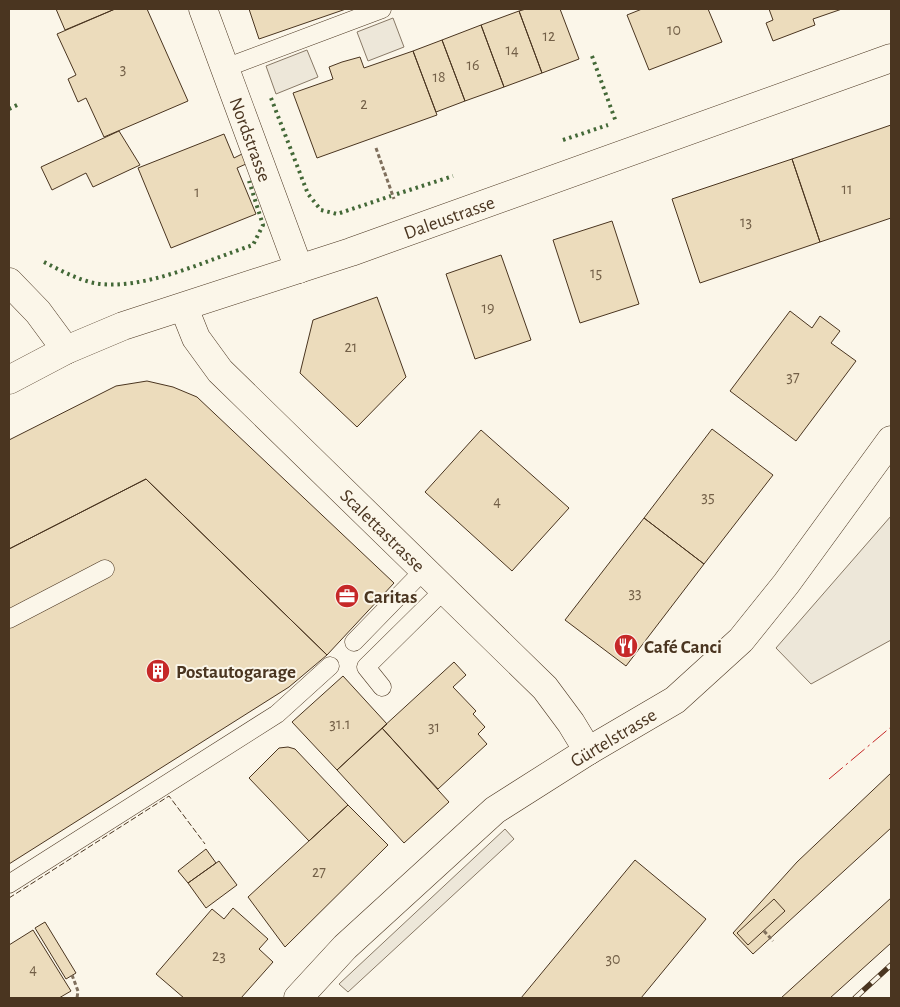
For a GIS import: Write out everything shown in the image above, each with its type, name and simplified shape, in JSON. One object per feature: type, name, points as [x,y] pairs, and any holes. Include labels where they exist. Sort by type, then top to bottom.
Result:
[{"type":"street","name":"Nordstrasse","points":[[203,9],[299,268]]},
{"type":"street","name":"Daleustrasse","points":[[9,380],[66,350],[123,326],[184,308],[299,268],[891,58]]},
{"type":"street","points":[[9,282],[38,312],[66,350]]},
{"type":"street","name":"Scalettastrasse","points":[[184,308],[196,338],[220,371],[545,688],[571,723],[588,751]]},
{"type":"street","name":"Gürtelstrasse","points":[[298,998],[345,947],[496,810],[588,751],[675,700],[741,640],[786,584],[891,440]]},
{"type":"lane","points":[[225,68],[382,9]]},
{"type":"lane","points":[[9,619],[105,569]]},
{"type":"lane","points":[[354,642],[424,570]]},
{"type":"lane","points":[[382,687],[366,667],[444,590]]},
{"type":"lane","points":[[9,884],[278,714],[330,666]]},
{"type":"path","points":[[376,148],[396,205]]},
{"type":"path","points":[[764,931],[773,941]]},
{"type":"path","points":[[72,975],[78,991],[77,998]]},
{"type":"shaded area","points":[[393,18],[404,47],[368,61],[357,32]]},
{"type":"shaded area","points":[[307,50],[318,77],[276,94],[266,66]]},
{"type":"shaded area","points":[[891,516],[891,640],[811,684],[776,648]]},
{"type":"shaded area","points":[[505,829],[514,839],[348,992],[339,984]]},
{"type":"building","points":[[56,9],[115,9],[65,30]]},
{"type":"building","points":[[115,9],[147,9],[188,101],[104,137],[86,98],[78,102],[68,79],[76,75],[57,34]]},
{"type":"building","points":[[249,9],[346,9],[259,39]]},
{"type":"building","points":[[526,9],[560,9],[579,59],[542,73],[519,11]]},
{"type":"building","points":[[642,9],[708,9],[722,42],[649,70],[627,15]]},
{"type":"building","points":[[769,9],[842,9],[813,19],[815,25],[773,41],[766,23],[773,20]]},
{"type":"building","points":[[519,11],[542,73],[504,87],[481,25]]},
{"type":"building","points":[[481,25],[504,87],[465,101],[442,40]]},
{"type":"building","points":[[442,40],[465,101],[436,112],[413,51]]},
{"type":"building","points":[[413,51],[437,115],[317,158],[293,93],[333,79],[329,67],[342,62],[360,57],[364,68]]},
{"type":"building","points":[[891,125],[891,218],[820,242],[792,159]]},
{"type":"building","points":[[119,131],[140,165],[93,187],[86,173],[52,190],[41,167]]},
{"type":"building","points":[[224,134],[234,158],[242,154],[246,164],[237,168],[256,214],[171,248],[138,168]]},
{"type":"building","points":[[792,159],[820,242],[700,283],[672,199]]},
{"type":"building","points":[[612,221],[639,304],[580,323],[553,240]]},
{"type":"building","points":[[501,255],[531,340],[475,359],[446,274]]},
{"type":"building","points":[[377,297],[406,377],[357,427],[300,373],[313,320]]},
{"type":"building","points":[[790,311],[812,328],[820,316],[840,331],[831,343],[856,361],[796,441],[730,391]]},
{"type":"building","points":[[147,381],[173,387],[197,397],[394,583],[327,655],[146,479],[9,549],[9,440],[116,386]]},
{"type":"building","points":[[712,429],[773,475],[704,564],[644,518]]},
{"type":"building","points":[[481,430],[569,508],[512,571],[425,492]]},
{"type":"building","name":"Postautogarage","points":[[146,479],[327,655],[289,687],[9,864],[9,549]]},
{"type":"building","points":[[644,518],[704,564],[626,666],[565,620]]},
{"type":"building","points":[[454,662],[466,675],[453,687],[476,711],[473,714],[485,727],[478,734],[487,744],[438,789],[382,728]]},
{"type":"building","points":[[343,676],[387,724],[337,770],[292,722]]},
{"type":"building","points":[[382,728],[449,802],[404,843],[337,770]]},
{"type":"building","points":[[288,747],[295,749],[348,805],[309,841],[249,778],[279,748]]},
{"type":"building","points":[[891,773],[891,828],[753,954],[733,933],[797,862]]},
{"type":"building","points":[[348,805],[388,845],[285,947],[248,897]]},
{"type":"building","points":[[206,849],[216,863],[188,883],[178,871]]},
{"type":"building","points":[[635,860],[706,919],[641,998],[521,998]]},
{"type":"building","points":[[219,861],[237,885],[206,908],[188,883]]},
{"type":"building","points":[[891,898],[891,943],[830,998],[781,998]]},
{"type":"building","points":[[774,899],[785,911],[748,945],[737,933]]},
{"type":"building","points":[[233,908],[268,939],[259,949],[273,962],[241,998],[184,998],[156,974],[212,909],[224,919]]},
{"type":"building","points":[[45,922],[76,973],[66,979],[35,928]]},
{"type":"building","points":[[33,930],[71,991],[59,998],[9,998],[9,945]]},
{"type":"railway","points":[[855,998],[891,965]]},
{"type":"hedge","points":[[592,56],[616,122]]},
{"type":"hedge","points":[[271,98],[308,194],[321,210],[337,214],[391,196]]},
{"type":"hedge","points":[[9,109],[19,104]]},
{"type":"hedge","points":[[563,140],[608,125]]},
{"type":"hedge","points":[[397,194],[453,176]]},
{"type":"hedge","points":[[44,262],[74,277],[94,283],[113,285],[153,279],[253,245],[263,225],[249,181]]},
{"type":"fence","points":[[9,898],[169,796],[205,844]]},
{"type":"power","points":[[829,779],[891,727]]},
{"type":"place","name":"Caritas","points":[[347,596]]},
{"type":"place","name":"Café Canci","points":[[626,646]]},
{"type":"place","name":"Postautogarage","points":[[158,671]]}]
